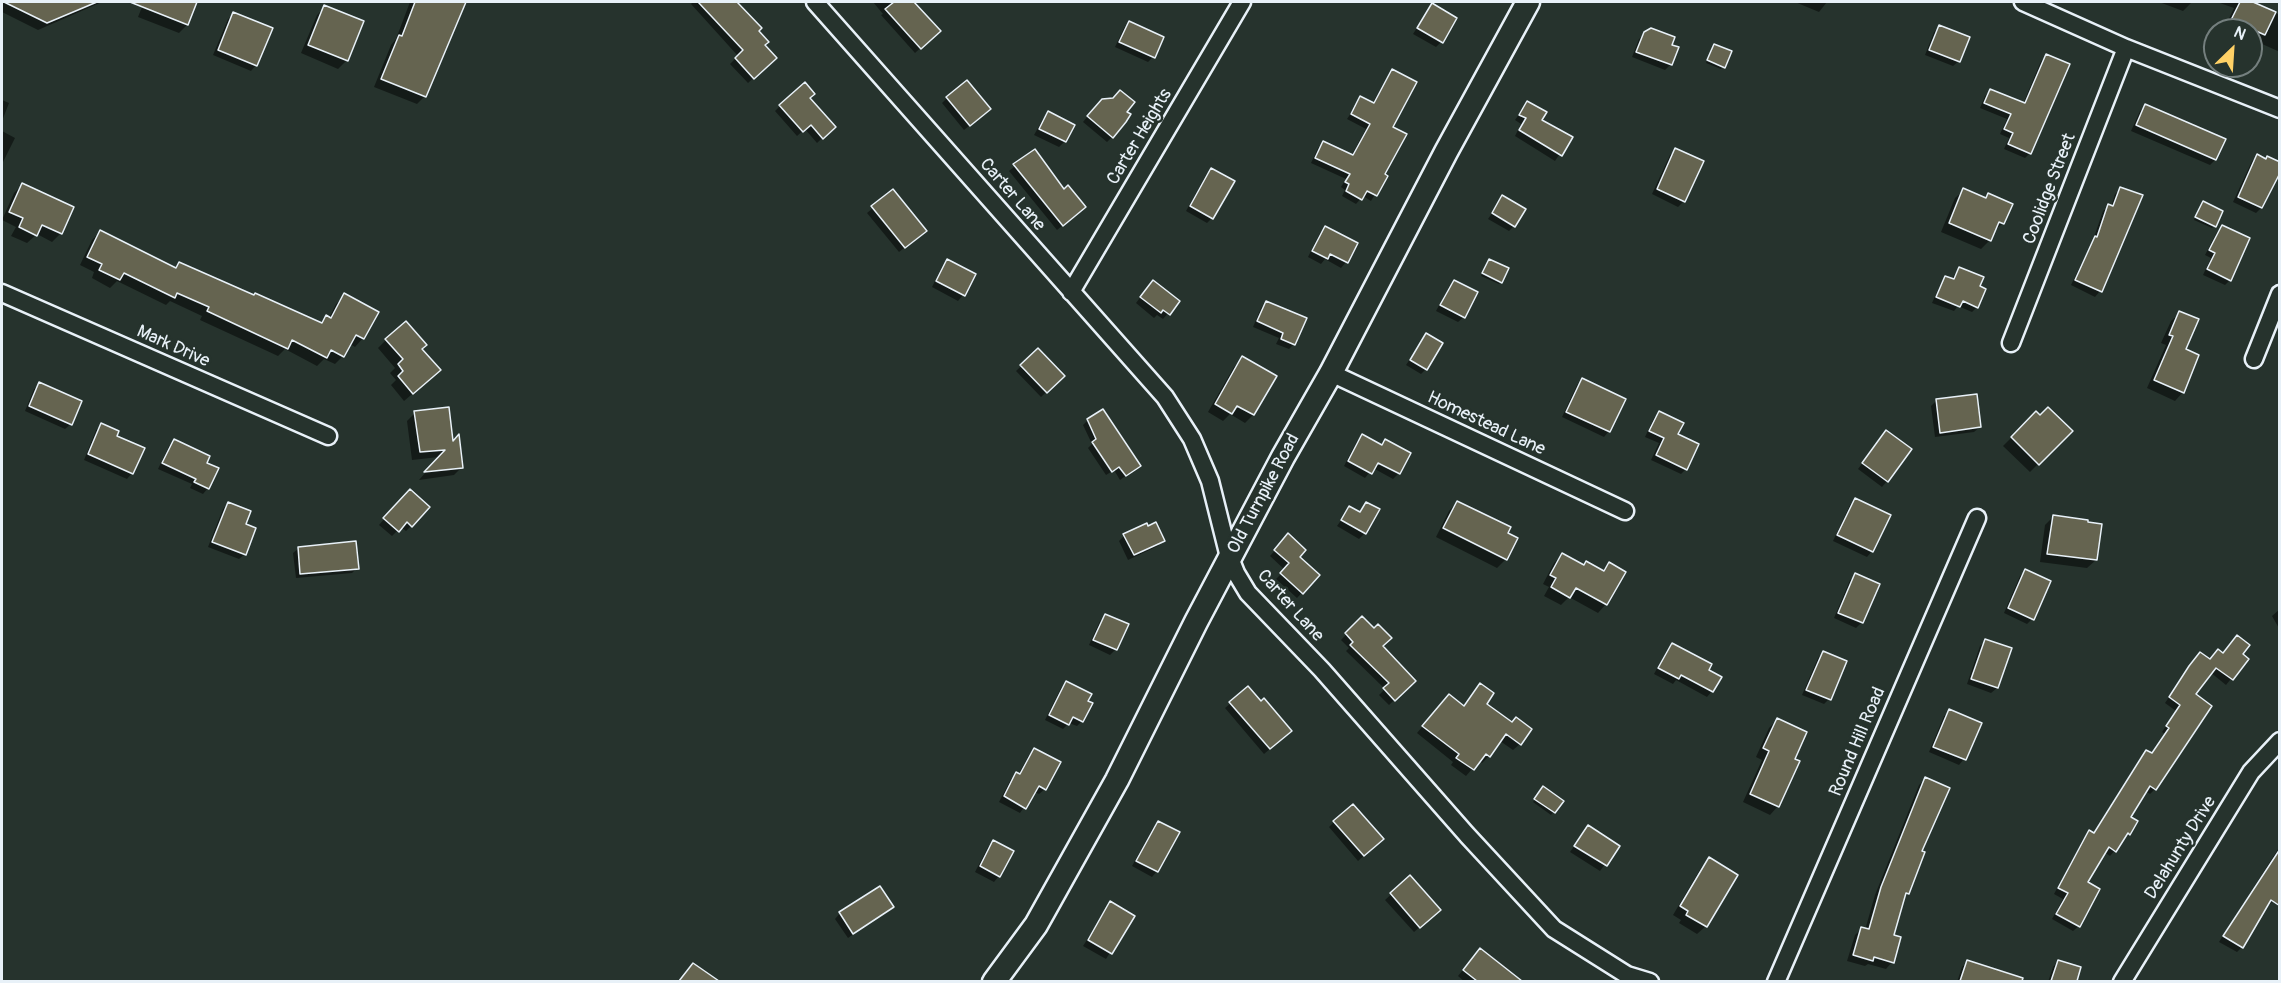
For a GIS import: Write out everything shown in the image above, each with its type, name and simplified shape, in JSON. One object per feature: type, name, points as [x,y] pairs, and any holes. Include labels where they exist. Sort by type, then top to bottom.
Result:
[{"type":"main road","name":"Old Turnpike Road","points":[[994,981],[1036,925],[1117,780],[1230,558],[1528,2]]},
{"type":"street","name":"Carter Lane","points":[[815,2],[1165,398],[1192,439],[1210,481],[1230,558],[1248,593],[1322,670],[1467,835],[1554,929],[1627,975],[1650,981]]},
{"type":"street","name":"Carter Heights","points":[[1071,292],[1242,2]]},
{"type":"street","points":[[2023,2],[2126,48],[2280,109]]},
{"type":"street","name":"Coolidge Street","points":[[2011,343],[2126,48]]},
{"type":"street","name":"Mark Drive","points":[[2,293],[328,436]]},
{"type":"street","points":[[2254,359],[2280,294]]},
{"type":"street","name":"Homestead Lane","points":[[1331,373],[1625,511]]},
{"type":"street","name":"Round Hill Road","points":[[1776,981],[1977,518]]},
{"type":"street","name":"Delahunty Drive","points":[[2122,981],[2251,772],[2280,741]]},
{"type":"building","points":[[4,2],[97,2],[47,23]]},
{"type":"building","points":[[130,2],[197,2],[188,25]]},
{"type":"building","points":[[415,2],[466,2],[426,97],[381,79],[399,35],[402,36]]},
{"type":"building","points":[[698,2],[737,2],[762,28],[759,31],[769,42],[765,45],[777,58],[754,79],[735,58],[743,50]]},
{"type":"building","points":[[894,2],[914,2],[941,31],[921,49],[885,9]]},
{"type":"building","points":[[2240,2],[2253,2],[2276,12],[2265,35],[2263,34],[2263,18],[2232,18]]},
{"type":"building","points":[[1432,3],[1457,18],[1443,43],[1417,28]]},
{"type":"building","points":[[324,5],[364,21],[348,61],[308,45]]},
{"type":"building","points":[[233,12],[273,28],[257,66],[218,50]]},
{"type":"building","points":[[1129,21],[1164,37],[1155,58],[1119,42]]},
{"type":"building","points":[[1939,25],[1970,37],[1960,62],[1929,50]]},
{"type":"building","points":[[1651,28],[1675,37],[1672,45],[1679,47],[1672,65],[1636,52],[1644,32]]},
{"type":"building","points":[[1714,44],[1732,51],[1725,68],[1707,60]]},
{"type":"building","points":[[2046,54],[2070,64],[2031,154],[2008,144],[2013,133],[2004,129],[2011,114],[1984,103],[1990,89],[2025,103]]},
{"type":"building","points":[[1392,69],[1417,82],[1393,127],[1407,134],[1385,174],[1388,176],[1377,196],[1367,191],[1362,200],[1346,191],[1349,184],[1345,182],[1350,174],[1315,158],[1323,141],[1353,155],[1370,124],[1351,114],[1360,96],[1374,103]]},
{"type":"building","points":[[967,80],[991,109],[970,126],[946,97]]},
{"type":"building","points":[[805,82],[815,94],[810,98],[836,127],[823,139],[811,125],[803,132],[779,105]]},
{"type":"building","points":[[1120,90],[1135,102],[1127,112],[1131,114],[1113,138],[1087,116],[1102,99],[1113,98]]},
{"type":"building","points":[[1527,101],[1547,112],[1542,120],[1573,137],[1562,156],[1519,130],[1526,118],[1519,115]]},
{"type":"building","points":[[2145,104],[2226,139],[2216,160],[2136,125]]},
{"type":"building","points":[[1048,111],[1075,125],[1066,142],[1039,129]]},
{"type":"building","points":[[1675,148],[1704,161],[1685,202],[1657,189]]},
{"type":"building","points":[[1035,149],[1064,189],[1068,185],[1086,207],[1063,226],[1013,164]]},
{"type":"building","points":[[2257,154],[2280,162],[2280,173],[2262,208],[2238,197]]},
{"type":"building","points":[[1211,168],[1235,181],[1213,219],[1190,206]]},
{"type":"building","points":[[22,183],[74,207],[62,234],[42,225],[37,236],[19,227],[23,218],[9,212]]},
{"type":"building","points":[[2120,187],[2143,195],[2102,292],[2075,280],[2095,236],[2097,237],[2108,204],[2113,206]]},
{"type":"building","points":[[1963,188],[1986,198],[1988,193],[2013,204],[2004,224],[1999,222],[1991,241],[1949,223]]},
{"type":"building","points":[[893,189],[927,231],[905,248],[871,206]]},
{"type":"building","points":[[1502,195],[1526,209],[1515,227],[1492,213]]},
{"type":"building","points":[[2203,201],[2223,211],[2216,227],[2195,217]]},
{"type":"building","points":[[2222,225],[2250,238],[2231,281],[2207,269],[2215,253],[2209,250]]},
{"type":"building","points":[[1325,226],[1358,243],[1348,263],[1330,254],[1328,259],[1312,251]]},
{"type":"building","points":[[100,230],[176,268],[179,262],[322,323],[326,315],[331,318],[344,293],[379,312],[364,339],[356,335],[344,357],[331,350],[327,358],[292,340],[288,349],[207,311],[209,307],[177,293],[175,298],[124,273],[120,280],[99,270],[102,264],[87,257]]},
{"type":"building","points":[[947,259],[976,274],[965,296],[936,281]]},
{"type":"building","points":[[1489,259],[1509,268],[1502,283],[1482,273]]},
{"type":"building","points":[[1959,267],[1984,277],[1980,286],[1986,289],[1978,308],[1963,301],[1960,307],[1936,297],[1945,276],[1954,279]]},
{"type":"building","points":[[1153,280],[1180,301],[1170,315],[1163,310],[1161,313],[1140,297]]},
{"type":"building","points":[[1454,280],[1478,292],[1465,318],[1440,305]]},
{"type":"building","points":[[1266,301],[1307,318],[1295,345],[1281,339],[1283,333],[1257,321]]},
{"type":"building","points":[[2179,311],[2199,319],[2186,349],[2199,355],[2184,393],[2154,380],[2173,336],[2169,335]]},
{"type":"building","points":[[406,321],[427,345],[422,349],[441,370],[413,394],[398,376],[403,371],[398,364],[403,359],[385,339]]},
{"type":"building","points":[[1426,333],[1443,343],[1427,370],[1410,360]]},
{"type":"building","points":[[1038,348],[1065,376],[1047,393],[1020,365]]},
{"type":"building","points":[[1242,356],[1277,376],[1254,415],[1237,406],[1232,414],[1215,404]]},
{"type":"building","points":[[1582,378],[1626,399],[1610,432],[1566,412]]},
{"type":"building","points":[[39,382],[82,401],[72,425],[29,406]]},
{"type":"building","points":[[1977,394],[1981,427],[1940,433],[1936,399]]},
{"type":"building","points":[[449,407],[453,441],[459,434],[463,468],[424,472],[445,450],[420,452],[414,411]]},
{"type":"building","points":[[2048,407],[2073,431],[2039,465],[2011,437],[2036,411],[2040,415]]},
{"type":"building","points":[[1103,409],[1141,466],[1126,476],[1119,467],[1112,472],[1092,442],[1096,439],[1087,419]]},
{"type":"building","points":[[1659,411],[1684,423],[1678,434],[1699,444],[1687,470],[1656,455],[1664,438],[1649,431]]},
{"type":"building","points":[[101,423],[119,431],[117,436],[145,448],[133,474],[88,454]]},
{"type":"building","points":[[1886,430],[1912,449],[1888,482],[1862,463]]},
{"type":"building","points":[[1362,434],[1382,445],[1385,439],[1411,453],[1400,474],[1378,463],[1372,474],[1348,461]]},
{"type":"building","points":[[174,439],[210,456],[207,463],[219,468],[209,489],[194,482],[196,479],[162,463]]},
{"type":"building","points":[[410,489],[430,507],[412,527],[407,522],[399,532],[383,518]]},
{"type":"building","points":[[1855,498],[1891,515],[1873,552],[1837,535]]},
{"type":"building","points":[[1457,501],[1511,527],[1508,533],[1518,538],[1507,560],[1443,528]]},
{"type":"building","points":[[228,502],[251,511],[246,524],[256,528],[246,555],[212,542]]},
{"type":"building","points":[[1366,502],[1380,509],[1366,534],[1341,520],[1349,506],[1360,512]]},
{"type":"building","points":[[2053,515],[2102,524],[2097,560],[2047,554]]},
{"type":"building","points":[[1156,522],[1165,541],[1134,555],[1123,534],[1147,523],[1148,526]]},
{"type":"building","points":[[1288,533],[1306,550],[1300,557],[1320,575],[1303,594],[1280,573],[1289,563],[1274,550]]},
{"type":"building","points":[[356,541],[359,569],[300,574],[298,547]]},
{"type":"building","points":[[1562,553],[1584,565],[1586,561],[1604,571],[1609,562],[1626,572],[1607,605],[1576,588],[1570,598],[1551,587],[1556,578],[1550,575]]},
{"type":"building","points":[[2025,569],[2051,581],[2034,620],[2008,608]]},
{"type":"building","points":[[1855,573],[1880,584],[1863,623],[1838,613]]},
{"type":"building","points":[[1105,614],[1129,624],[1117,650],[1093,640]]},
{"type":"building","points":[[1362,616],[1374,628],[1378,624],[1392,638],[1383,646],[1416,681],[1395,701],[1383,688],[1389,683],[1350,645],[1353,642],[1345,633]]},
{"type":"building","points":[[2237,635],[2250,645],[2243,654],[2249,659],[2233,680],[2216,668],[2196,694],[2212,706],[2156,790],[2150,786],[2131,817],[2138,821],[2130,835],[2128,833],[2116,852],[2109,847],[2088,882],[2100,889],[2080,927],[2056,914],[2068,893],[2058,888],[2089,830],[2094,833],[2146,750],[2152,753],[2169,728],[2166,726],[2180,705],[2169,697],[2189,666],[2200,652],[2210,659],[2218,649],[2223,653]]},
{"type":"building","points":[[1985,639],[2012,648],[1998,688],[1971,679]]},
{"type":"building","points":[[1672,643],[1712,664],[1709,670],[1722,677],[1713,692],[1681,675],[1679,679],[1658,668]]},
{"type":"building","points":[[1823,651],[1847,661],[1831,700],[1806,690]]},
{"type":"building","points":[[1066,681],[1092,694],[1088,701],[1093,703],[1083,722],[1073,717],[1069,725],[1049,715]]},
{"type":"building","points":[[1480,683],[1494,693],[1487,704],[1512,722],[1516,717],[1532,729],[1521,745],[1506,734],[1490,757],[1486,754],[1474,770],[1456,758],[1459,754],[1422,726],[1449,694],[1464,706]]},
{"type":"building","points":[[1248,686],[1261,701],[1264,698],[1292,731],[1270,749],[1229,702]]},
{"type":"building","points":[[1949,709],[1982,723],[1966,760],[1933,747]]},
{"type":"building","points":[[1777,718],[1807,732],[1795,759],[1800,761],[1779,807],[1750,794],[1769,751],[1763,748]]},
{"type":"building","points":[[1034,748],[1061,762],[1046,790],[1039,786],[1026,809],[1004,796],[1016,772],[1020,774]]},
{"type":"building","points":[[1925,777],[1950,788],[1922,851],[1925,852],[1909,894],[1906,893],[1894,935],[1901,937],[1894,963],[1874,957],[1873,961],[1853,955],[1861,927],[1869,929],[1881,887]]},
{"type":"building","points":[[1543,786],[1564,801],[1555,813],[1534,799]]},
{"type":"building","points":[[1353,804],[1384,839],[1364,856],[1333,821]]},
{"type":"building","points":[[1158,821],[1180,832],[1158,872],[1136,861]]},
{"type":"building","points":[[1588,825],[1620,846],[1607,866],[1574,846]]},
{"type":"building","points":[[993,840],[1014,851],[1000,877],[980,866]]},
{"type":"building","points":[[2280,849],[2280,906],[2271,900],[2243,948],[2223,936]]},
{"type":"building","points":[[1709,857],[1738,875],[1707,927],[1686,915],[1688,911],[1680,906]]},
{"type":"building","points":[[1410,875],[1441,910],[1420,928],[1390,893]]},
{"type":"building","points":[[880,886],[894,907],[853,934],[839,912]]},
{"type":"building","points":[[1110,901],[1135,916],[1112,954],[1088,940]]},
{"type":"building","points":[[1480,948],[1522,981],[1477,981],[1463,970]]},
{"type":"building","points":[[1967,960],[2023,978],[2022,981],[1960,981]]},
{"type":"building","points":[[2058,960],[2081,967],[2077,981],[2051,981]]},
{"type":"building","points":[[693,963],[719,981],[679,981]]}]
